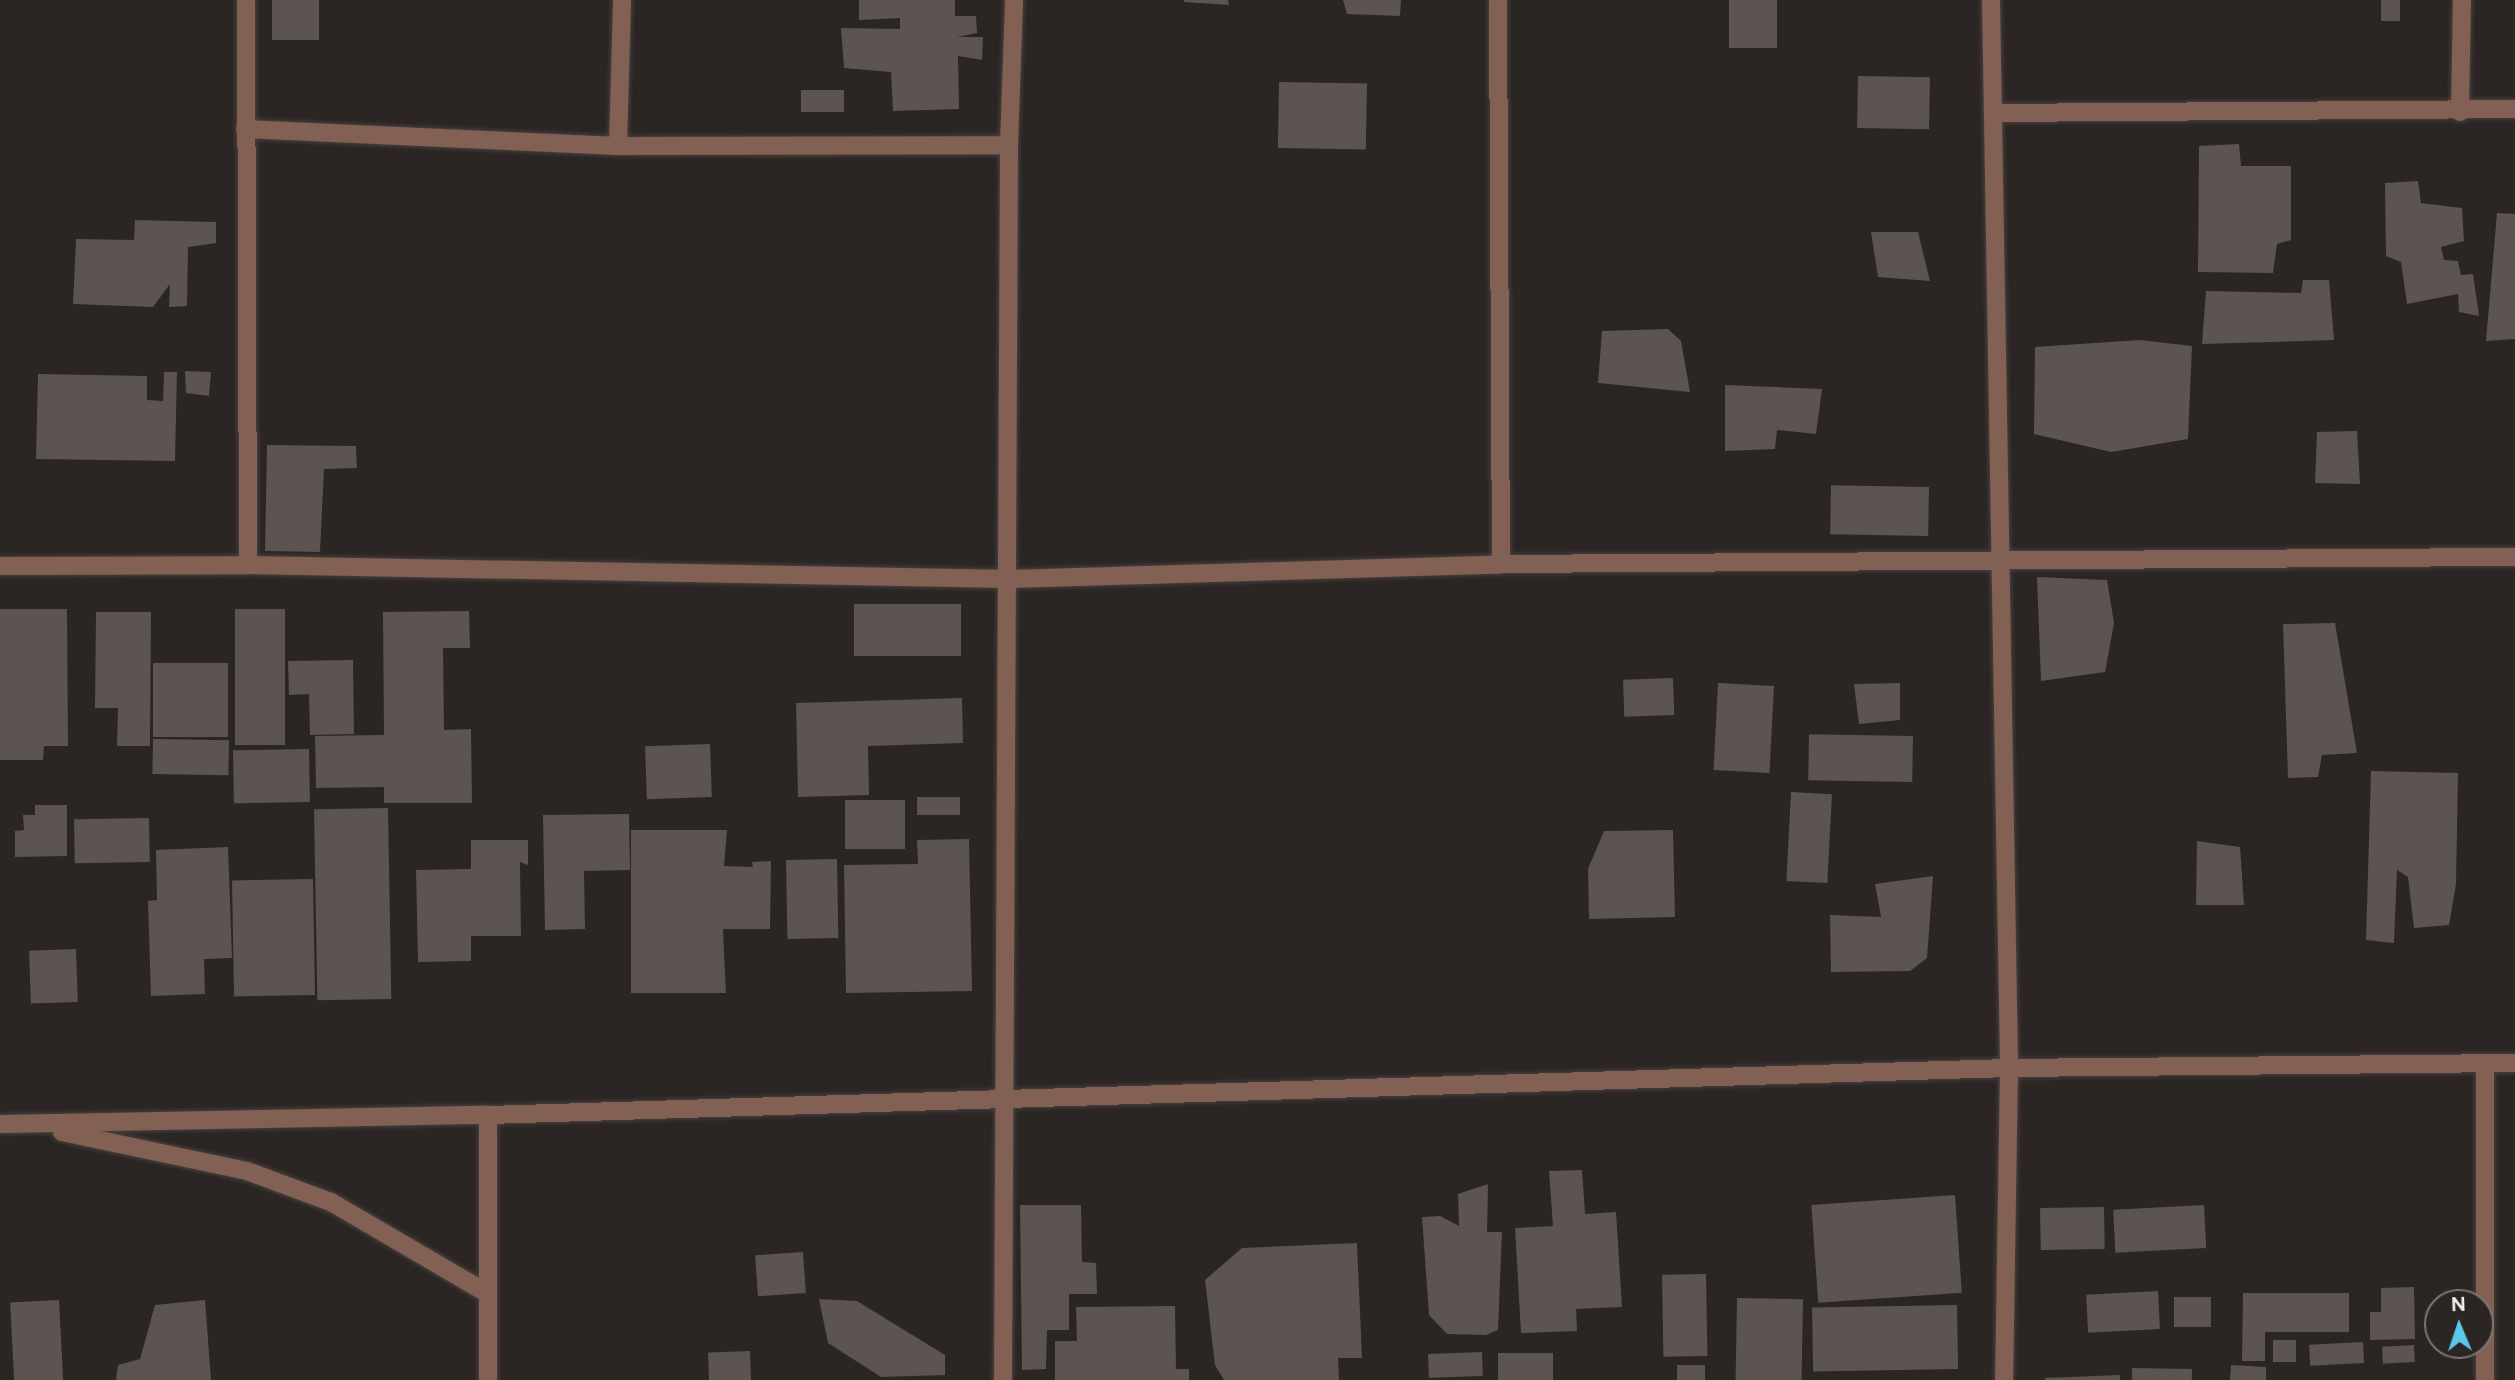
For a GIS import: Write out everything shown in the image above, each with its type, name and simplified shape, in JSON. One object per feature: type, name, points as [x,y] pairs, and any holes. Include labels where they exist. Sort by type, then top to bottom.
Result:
[{"type":"street","points":[[246,0],[248,565]]},
{"type":"street","points":[[618,146],[622,0]]},
{"type":"street","points":[[1003,1380],[1010,579],[1009,145],[1014,0]]},
{"type":"street","points":[[1498,0],[1501,564]]},
{"type":"street","points":[[1991,0],[2008,1068],[2004,1380]]},
{"type":"street","points":[[2460,112],[2462,0]]},
{"type":"street","points":[[1993,113],[2460,112],[2515,109]]},
{"type":"street","points":[[245,129],[618,146],[1009,145]]},
{"type":"street","points":[[0,566],[248,565],[1010,579],[1501,564],[2515,557]]},
{"type":"street","points":[[2485,1063],[2485,1380]]},
{"type":"street","points":[[0,1125],[488,1115],[2008,1068],[2515,1063]]},
{"type":"street","points":[[488,1115],[488,1380]]},
{"type":"street","points":[[31,1125],[247,1171],[331,1202],[487,1293]]},
{"type":"building","points":[[272,0],[319,0],[319,40],[272,40]]},
{"type":"building","points":[[859,0],[955,0],[955,16],[976,16],[977,33],[957,37],[983,37],[982,60],[958,56],[959,109],[893,111],[891,72],[844,68],[841,28],[900,29],[900,18],[859,20]]},
{"type":"building","points":[[1228,0],[1229,5],[1184,2]]},
{"type":"building","points":[[1343,0],[1401,0],[1400,16],[1347,14]]},
{"type":"building","points":[[1729,0],[1777,0],[1777,48],[1729,48]]},
{"type":"building","points":[[2381,0],[2400,0],[2400,21],[2381,21]]},
{"type":"building","points":[[1858,76],[1930,77],[1929,129],[1857,128]]},
{"type":"building","points":[[1279,82],[1367,84],[1366,150],[1278,148]]},
{"type":"building","points":[[801,90],[844,90],[844,112],[801,112]]},
{"type":"building","points":[[2239,144],[2241,166],[2291,166],[2291,240],[2277,244],[2273,273],[2198,272],[2199,146]]},
{"type":"building","points":[[2418,181],[2421,203],[2462,208],[2464,241],[2441,247],[2444,260],[2458,261],[2461,275],[2473,274],[2479,316],[2459,312],[2458,294],[2407,304],[2401,262],[2386,256],[2385,183]]},
{"type":"building","points":[[2497,213],[2515,214],[2515,339],[2486,341]]},
{"type":"building","points":[[135,220],[216,222],[216,243],[188,247],[187,306],[169,307],[170,284],[153,307],[73,304],[76,239],[134,240]]},
{"type":"building","points":[[1871,232],[1918,232],[1930,281],[1878,277]]},
{"type":"building","points":[[2303,280],[2329,280],[2334,340],[2202,344],[2206,291],[2301,293]]},
{"type":"building","points":[[1668,329],[1681,341],[1690,392],[1598,383],[1602,331]]},
{"type":"building","points":[[2140,340],[2192,346],[2188,439],[2111,452],[2034,434],[2035,347]]},
{"type":"building","points":[[185,371],[211,372],[209,396],[186,393]]},
{"type":"building","points":[[164,372],[177,372],[175,461],[36,459],[38,374],[147,376],[147,400],[163,401]]},
{"type":"building","points":[[1725,385],[1822,389],[1816,434],[1777,430],[1775,449],[1725,451]]},
{"type":"building","points":[[2357,431],[2360,484],[2315,483],[2317,432]]},
{"type":"building","points":[[267,445],[356,446],[357,468],[324,469],[320,552],[265,551]]},
{"type":"building","points":[[1831,485],[1929,487],[1928,536],[1830,534]]},
{"type":"building","points":[[2037,577],[2107,580],[2114,623],[2105,672],[2041,681]]},
{"type":"building","points":[[854,604],[961,604],[961,656],[854,656]]},
{"type":"building","points":[[0,609],[67,609],[68,746],[44,746],[43,760],[0,760]]},
{"type":"building","points":[[235,609],[285,609],[285,745],[235,745]]},
{"type":"building","points":[[469,611],[470,648],[443,648],[444,730],[471,729],[472,803],[384,803],[384,787],[316,788],[315,736],[384,735],[383,612]]},
{"type":"building","points":[[96,612],[151,612],[150,746],[117,746],[118,708],[95,708]]},
{"type":"building","points":[[2335,623],[2357,753],[2322,755],[2318,777],[2288,778],[2283,624]]},
{"type":"building","points":[[353,660],[354,734],[310,735],[309,694],[289,695],[288,661]]},
{"type":"building","points":[[153,663],[228,663],[228,737],[153,737]]},
{"type":"building","points":[[1673,678],[1674,715],[1624,717],[1623,680]]},
{"type":"building","points":[[1718,683],[1774,686],[1769,773],[1714,770]]},
{"type":"building","points":[[1900,683],[1900,720],[1859,724],[1854,684]]},
{"type":"building","points":[[962,698],[963,743],[868,746],[869,795],[798,797],[796,703]]},
{"type":"building","points":[[1809,734],[1913,736],[1912,782],[1808,780]]},
{"type":"building","points":[[153,739],[229,740],[228,775],[152,774]]},
{"type":"building","points":[[710,744],[712,797],[647,799],[645,746]]},
{"type":"building","points":[[309,749],[310,802],[234,803],[233,750]]},
{"type":"building","points":[[2371,771],[2458,773],[2456,884],[2449,925],[2414,928],[2408,877],[2397,870],[2394,943],[2366,940]]},
{"type":"building","points":[[1791,792],[1832,794],[1827,883],[1786,881]]},
{"type":"building","points":[[917,797],[960,797],[960,815],[917,815]]},
{"type":"building","points":[[845,800],[905,800],[905,849],[845,849]]},
{"type":"building","points":[[35,805],[67,805],[67,856],[15,857],[15,831],[24,830],[23,815],[35,815]]},
{"type":"building","points":[[388,808],[391,999],[317,1000],[314,809]]},
{"type":"building","points":[[629,814],[630,870],[584,871],[585,929],[545,930],[543,815]]},
{"type":"building","points":[[149,818],[150,862],[75,863],[74,819]]},
{"type":"building","points":[[631,830],[727,830],[724,866],[753,867],[752,862],[771,861],[770,929],[723,929],[726,993],[631,993]]},
{"type":"building","points":[[1673,830],[1675,917],[1589,919],[1588,869],[1604,831]]},
{"type":"building","points":[[969,839],[972,991],[846,993],[844,865],[918,864],[917,840]]},
{"type":"building","points":[[471,840],[528,840],[528,865],[520,862],[521,936],[471,936],[471,961],[418,962],[416,870],[471,869]]},
{"type":"building","points":[[2197,841],[2240,847],[2244,905],[2196,905]]},
{"type":"building","points":[[228,847],[232,958],[204,959],[205,994],[151,996],[148,901],[157,900],[156,850]]},
{"type":"building","points":[[837,859],[838,938],[787,939],[786,860]]},
{"type":"building","points":[[1933,876],[1927,958],[1910,971],[1831,972],[1830,915],[1881,917],[1875,884]]},
{"type":"building","points":[[313,879],[315,995],[234,996],[232,880]]},
{"type":"building","points":[[76,949],[78,1002],[31,1004],[29,951]]},
{"type":"building","points":[[1582,1170],[1585,1214],[1616,1212],[1622,1307],[1576,1309],[1577,1331],[1521,1333],[1515,1228],[1553,1226],[1549,1171]]},
{"type":"building","points":[[1488,1184],[1487,1232],[1502,1232],[1498,1330],[1486,1335],[1447,1334],[1429,1315],[1422,1217],[1440,1216],[1459,1226],[1458,1194]]},
{"type":"building","points":[[1955,1195],[1962,1293],[1818,1303],[1811,1205]]},
{"type":"building","points":[[1020,1205],[1081,1205],[1082,1262],[1096,1263],[1097,1294],[1069,1294],[1069,1330],[1047,1330],[1046,1369],[1022,1370]]},
{"type":"building","points":[[2204,1205],[2206,1248],[2115,1253],[2113,1210]]},
{"type":"building","points":[[2104,1207],[2105,1249],[2041,1250],[2040,1208]]},
{"type":"building","points":[[1357,1243],[1362,1358],[1338,1358],[1339,1380],[1224,1380],[1215,1365],[1205,1280],[1242,1248]]},
{"type":"building","points":[[803,1252],[806,1293],[758,1296],[755,1255]]},
{"type":"building","points":[[1706,1274],[1707,1356],[1663,1357],[1662,1275]]},
{"type":"building","points":[[2414,1287],[2415,1339],[2370,1340],[2370,1312],[2381,1312],[2381,1288]]},
{"type":"building","points":[[2158,1291],[2160,1329],[2088,1333],[2086,1295]]},
{"type":"building","points":[[2243,1293],[2349,1293],[2349,1332],[2265,1332],[2265,1361],[2242,1361]]},
{"type":"building","points":[[2174,1297],[2211,1297],[2211,1327],[2174,1327]]},
{"type":"building","points":[[1737,1298],[1803,1299],[1802,1380],[1736,1380]]},
{"type":"building","points":[[819,1299],[857,1301],[945,1355],[945,1375],[881,1377],[828,1343]]},
{"type":"building","points":[[59,1300],[63,1380],[14,1380],[10,1303]]},
{"type":"building","points":[[205,1300],[211,1380],[116,1380],[118,1365],[140,1359],[155,1305]]},
{"type":"building","points":[[1957,1305],[1958,1369],[1813,1372],[1812,1308]]},
{"type":"building","points":[[1175,1306],[1176,1369],[1189,1369],[1189,1380],[1055,1380],[1055,1341],[1077,1341],[1076,1307]]},
{"type":"building","points":[[2273,1340],[2296,1340],[2296,1362],[2273,1362]]},
{"type":"building","points":[[2363,1342],[2364,1363],[2310,1366],[2309,1345]]},
{"type":"building","points":[[2414,1345],[2415,1362],[2383,1364],[2382,1347]]},
{"type":"building","points":[[750,1351],[751,1380],[709,1380],[708,1352]]},
{"type":"building","points":[[1482,1352],[1483,1376],[1429,1378],[1428,1354]]},
{"type":"building","points":[[1498,1353],[1553,1353],[1553,1380],[1498,1380]]},
{"type":"building","points":[[1677,1365],[1705,1365],[1705,1380],[1677,1380]]},
{"type":"building","points":[[2231,1365],[2266,1367],[2266,1380],[2230,1380]]},
{"type":"building","points":[[2132,1368],[2192,1369],[2192,1380],[2132,1380]]},
{"type":"building","points":[[2120,1375],[2120,1380],[2045,1380],[2045,1378]]}]
